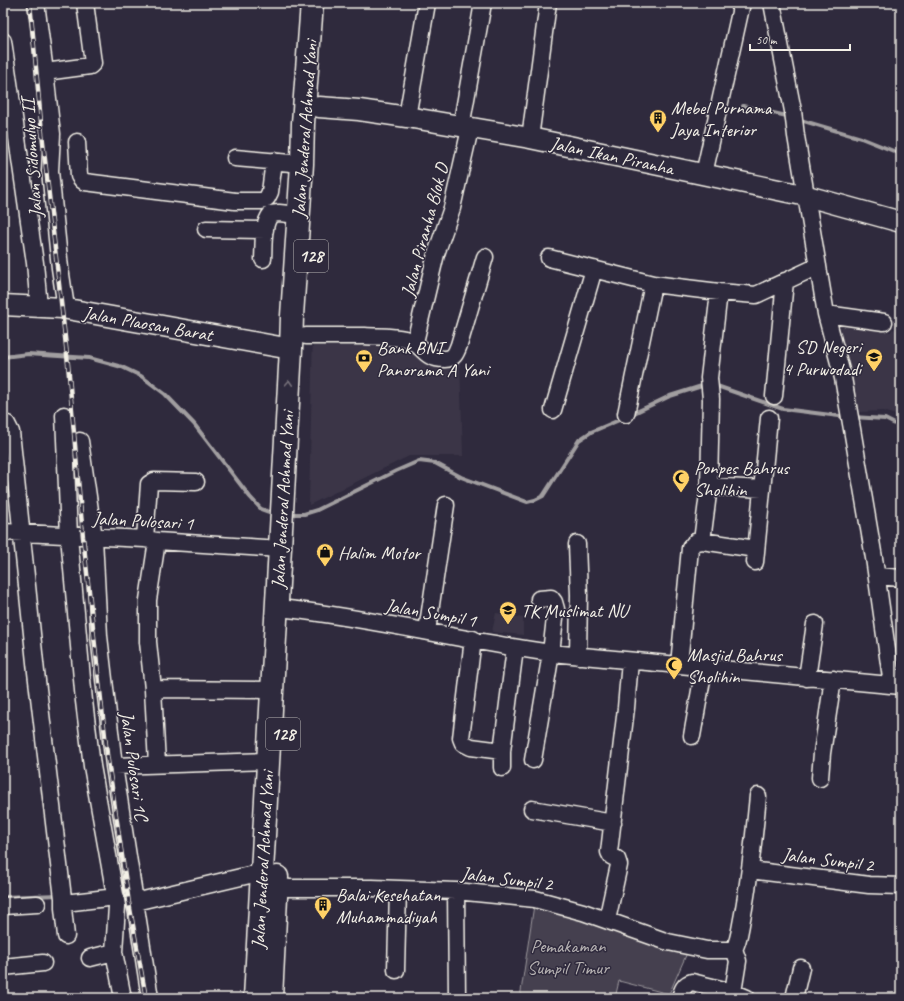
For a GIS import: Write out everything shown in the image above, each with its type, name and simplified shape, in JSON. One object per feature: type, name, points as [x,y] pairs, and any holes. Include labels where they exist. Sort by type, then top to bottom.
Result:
[{"type":"main road","name":"Jalan Jenderal Achmad Yani","points":[[299,342],[292,316],[302,164],[303,123],[312,3]]},
{"type":"main road","name":"Jalan Jenderal Achmad Yani","points":[[271,998],[274,936],[269,879],[268,761],[271,690],[289,507],[299,342],[319,107],[324,3]]},
{"type":"main road","name":"Jalan Jenderal Achmad Yani","points":[[255,998],[269,879],[288,608],[285,537]]},
{"type":"main road","name":"128","points":[[259,998],[269,879]]},
{"type":"main road","name":"128","points":[[263,998],[274,936]]},
{"type":"street","name":"Jalan Sidomulyo II","points":[[36,3],[52,134],[50,171],[64,301],[67,309]]},
{"type":"street","points":[[45,72],[90,66],[93,63],[85,3]]},
{"type":"street","points":[[407,117],[427,3]]},
{"type":"street","name":"Jalan Piranha Blok D","points":[[415,342],[436,254],[452,208],[483,3]]},
{"type":"street","points":[[530,138],[548,3]]},
{"type":"street","points":[[704,174],[742,3]]},
{"type":"street","points":[[772,3],[793,112],[826,314],[840,367],[849,411],[876,576],[897,686]]},
{"type":"street","points":[[3,41],[35,263],[39,307]]},
{"type":"street","name":"Jalan Ikan Piranha","points":[[319,107],[359,110],[407,117],[530,138],[807,196],[901,222]]},
{"type":"street","points":[[77,142],[79,176],[85,182],[235,201],[262,201],[267,198],[270,192],[274,161]]},
{"type":"street","points":[[235,158],[302,164]]},
{"type":"street","points":[[263,259],[265,230],[268,218],[272,214],[279,213],[299,215]]},
{"type":"street","points":[[206,229],[265,230]]},
{"type":"street","points":[[299,342],[388,337],[415,342],[425,354],[432,357],[445,359],[451,358],[454,356],[459,346],[484,258]]},
{"type":"street","points":[[549,258],[653,284],[756,295],[818,266]]},
{"type":"street","points":[[553,410],[594,269]]},
{"type":"street","points":[[774,396],[785,281]]},
{"type":"street","points":[[626,414],[653,284]]},
{"type":"street","points":[[702,541],[709,486],[710,378],[719,292]]},
{"type":"street","name":"Jalan Plaosan Barat","points":[[3,305],[67,309],[299,342]]},
{"type":"street","points":[[826,314],[884,322]]},
{"type":"street","points":[[64,415],[69,536],[84,701],[92,766],[116,897],[117,906],[114,952],[123,998]]},
{"type":"street","points":[[679,665],[690,548],[696,542],[702,541],[755,555],[769,418]]},
{"type":"street","points":[[3,425],[7,424],[11,432],[36,672],[63,897],[66,936]]},
{"type":"street","name":"Jalan Pulosari 1C","points":[[80,441],[94,538],[99,636],[114,766],[150,998]]},
{"type":"street","points":[[157,764],[153,690],[148,642],[148,600],[151,540],[149,484],[154,481],[196,482]]},
{"type":"street","points":[[709,486],[762,489]]},
{"type":"street","points":[[427,630],[431,560],[446,505]]},
{"type":"street","name":"Jalan Pulosari 1","points":[[3,532],[151,540],[285,537]]},
{"type":"street","points":[[577,544],[579,595],[578,656]]},
{"type":"street","points":[[876,576],[901,578]]},
{"type":"street","points":[[533,760],[551,653],[556,609],[551,598],[539,599]]},
{"type":"street","name":"Jalan Sumpil 1","points":[[288,608],[427,630],[515,648],[551,653],[897,686]]},
{"type":"street","points":[[807,678],[815,624]]},
{"type":"street","points":[[473,639],[461,738],[465,745],[471,747],[502,751]]},
{"type":"street","points":[[502,768],[502,751],[515,648]]},
{"type":"street","points":[[607,920],[619,865],[617,859],[609,853],[630,661]]},
{"type":"street","points":[[692,736],[704,668]]},
{"type":"street","points":[[820,778],[822,753],[833,679]]},
{"type":"street","points":[[153,690],[271,690]]},
{"type":"street","points":[[114,766],[268,761]]},
{"type":"street","points":[[680,998],[685,986],[692,982],[740,995],[738,961],[730,950],[738,939],[750,870],[758,796]]},
{"type":"street","points":[[532,809],[613,823]]},
{"type":"street","name":"Jalan Sumpil 2","points":[[750,870],[869,885],[901,886]]},
{"type":"street","name":"Jalan Sumpil 2","points":[[134,897],[269,879],[289,888],[456,891],[535,899],[583,912],[668,942],[706,950],[730,950]]},
{"type":"street","points":[[396,970],[398,889]]},
{"type":"street","points":[[456,891],[457,997]]},
{"type":"street","points":[[63,897],[116,897]]},
{"type":"street","points":[[3,906],[37,904]]},
{"type":"street","points":[[90,958],[114,952]]},
{"type":"street","points":[[3,967],[43,963]]},
{"type":"street","points":[[794,998],[801,968]]},
{"type":"shaded area","name":"SD Negeri 4 Purwodadi","points":[[840,326],[891,332],[892,329],[901,331],[901,417],[884,411],[854,412]]},
{"type":"shaded area","points":[[313,333],[403,344],[421,358],[460,363],[463,456],[409,456],[309,505]]},
{"type":"shaded area","name":"TK Muslimat NU","points":[[496,613],[523,618],[523,635],[492,632]]},
{"type":"green space","name":"Pemakaman Sumpil Timur","points":[[534,905],[582,917],[687,953],[669,994],[619,981],[615,998],[520,998]]},
{"type":"waterway","points":[[743,106],[791,117]]},
{"type":"waterway","points":[[797,119],[861,138],[901,154]]},
{"type":"waterway","points":[[3,357],[28,354],[89,358],[122,367],[141,376],[165,394],[194,424],[250,497],[261,509],[275,514]]},
{"type":"waterway","points":[[630,415],[670,396],[705,385]]},
{"type":"waterway","points":[[714,385],[783,409],[847,417]]},
{"type":"waterway","points":[[853,417],[885,419],[901,427]]},
{"type":"waterway","points":[[288,514],[304,514],[317,510],[419,461],[435,463],[461,477],[527,502],[535,500],[543,496],[579,440],[591,432],[624,418]]},
{"type":"waterway","points":[[3,897],[59,895]]},
{"type":"railway","points":[[30,3],[42,133],[68,364],[83,537],[107,754],[129,903],[146,998]]},
{"type":"place","name":"Mebel Purnama Jaya Interior","points":[[658,133]]},
{"type":"place","name":"SD Negeri 4 Purwodadi","points":[[874,372]]},
{"type":"place","name":"Bank BNI Panorama A Yani","points":[[364,373]]},
{"type":"place","name":"Ponpes Bahrus Sholihin","points":[[681,493]]},
{"type":"place","name":"Halim Motor","points":[[325,567]]},
{"type":"place","name":"TK Muslimat NU","points":[[508,625]]},
{"type":"place","name":"Masjid Bahrus Sholihin","points":[[674,680]]},
{"type":"place","name":"Balai Kesehatan Muhammadiyah","points":[[323,920]]}]
